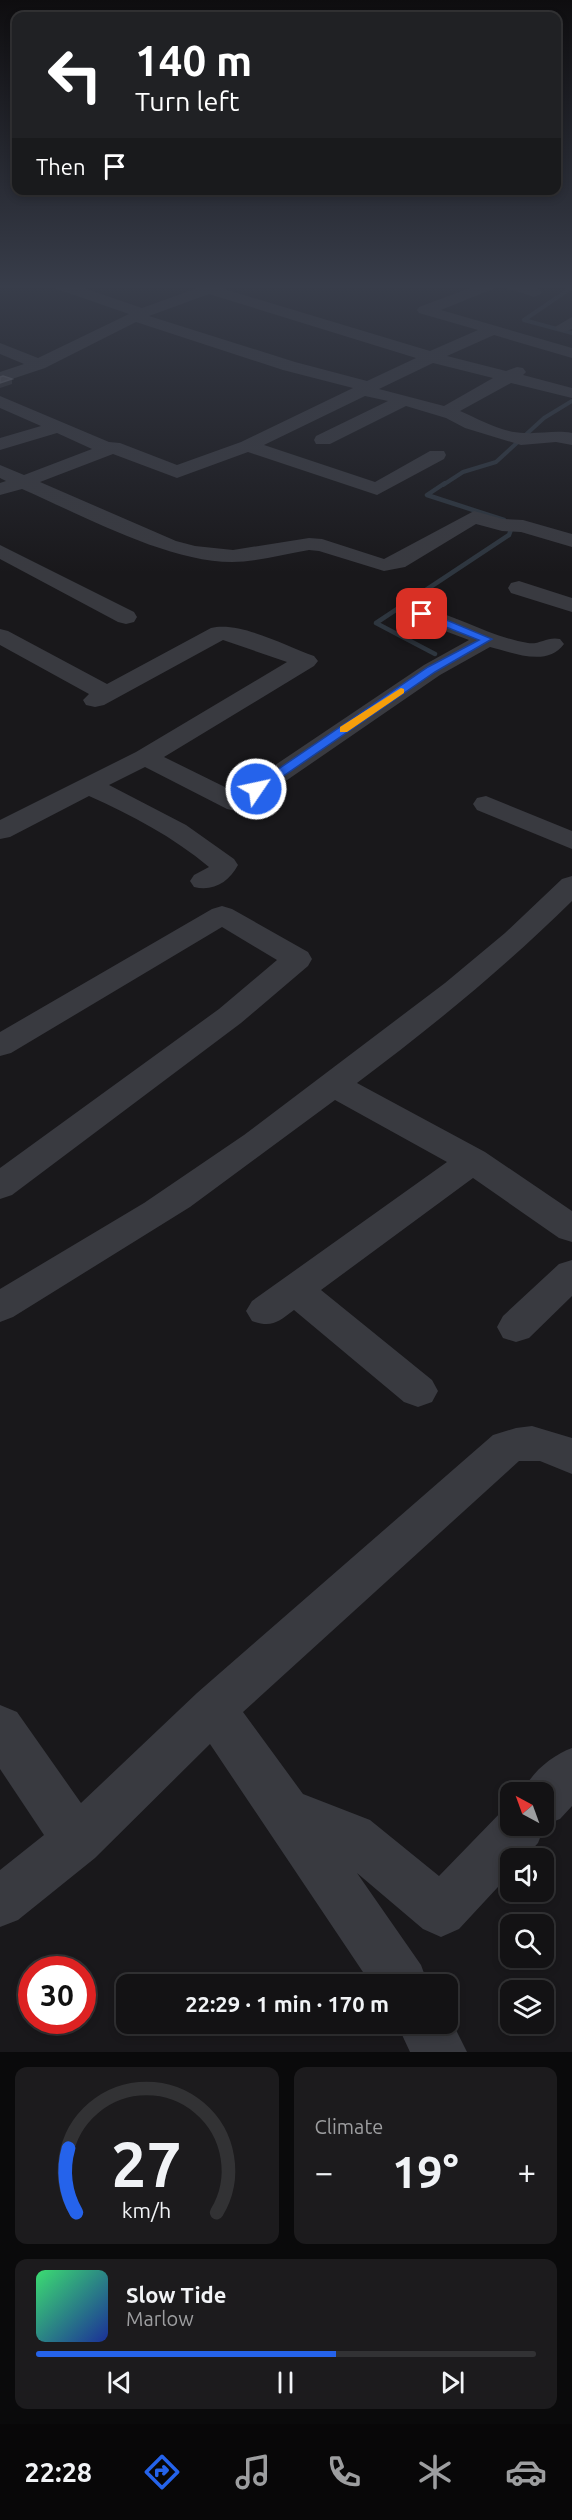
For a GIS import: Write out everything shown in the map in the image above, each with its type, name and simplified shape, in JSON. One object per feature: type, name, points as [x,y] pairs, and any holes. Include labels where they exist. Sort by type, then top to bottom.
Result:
[{"type":"street","points":[[338,381],[444,413],[471,424],[527,439],[556,436],[572,439]]},
{"type":"street","points":[[0,489],[113,447],[177,472],[248,446],[383,381]]},
{"type":"street","points":[[444,413],[502,381]]},
{"type":"street","points":[[524,381],[572,393]]},
{"type":"street","points":[[0,401],[108,449]]},
{"type":"street","points":[[323,440],[403,401]]},
{"type":"street","points":[[0,444],[58,427]]},
{"type":"street","points":[[248,446],[377,489],[437,455]]},
{"type":"street","points":[[0,471],[169,545],[209,554],[233,556],[309,544],[322,545],[384,565],[397,562],[474,517],[572,541]]},
{"type":"street","points":[[0,551],[126,617]]},
{"type":"street","points":[[519,588],[572,605]]},
{"type":"street","points":[[422,614],[487,639],[533,651],[562,648],[572,628]]},
{"type":"street","points":[[0,636],[101,697],[219,633],[230,633],[306,661],[145,757],[0,831]]},
{"type":"street","points":[[145,757],[236,803],[432,670],[487,639]]},
{"type":"street","points":[[89,786],[156,819],[202,846],[224,865],[220,872],[204,881]]},
{"type":"street","points":[[486,804],[572,841]]},
{"type":"street","points":[[0,1307],[87,1257],[178,1198],[334,1085],[424,1018],[485,967],[536,922],[572,885]]},
{"type":"street","points":[[0,1046],[222,915],[297,959],[230,1016],[0,1186]]},
{"type":"street","points":[[334,1085],[473,1161],[572,1229]]},
{"type":"street","points":[[418,1391],[280,1300],[473,1161]]},
{"type":"street","points":[[516,1327],[572,1274]]},
{"type":"street","points":[[0,1902],[77,1840],[213,1709],[507,1447],[524,1441],[546,1443],[572,1456]]},
{"type":"street","points":[[213,1709],[395,1974]]},
{"type":"street","points":[[4,1744],[77,1840]]},
{"type":"street","points":[[554,1790],[572,1771]]},
{"type":"street","points":[[285,1812],[353,1837],[441,1911],[512,1836]]},
{"type":"street","points":[[430,2034],[440,2052]]},
{"type":"waterway","points":[[443,485],[463,472],[496,462],[544,418],[572,401]]},
{"type":"waterway","points":[[445,483],[427,495],[504,520]]},
{"type":"waterway","points":[[435,654],[376,623],[509,535],[513,524]]},
{"type":"slow traffic","points":[[344,730],[401,691]]},
{"type":"route","points":[[256,789],[432,670],[487,639],[422,614]]}]
